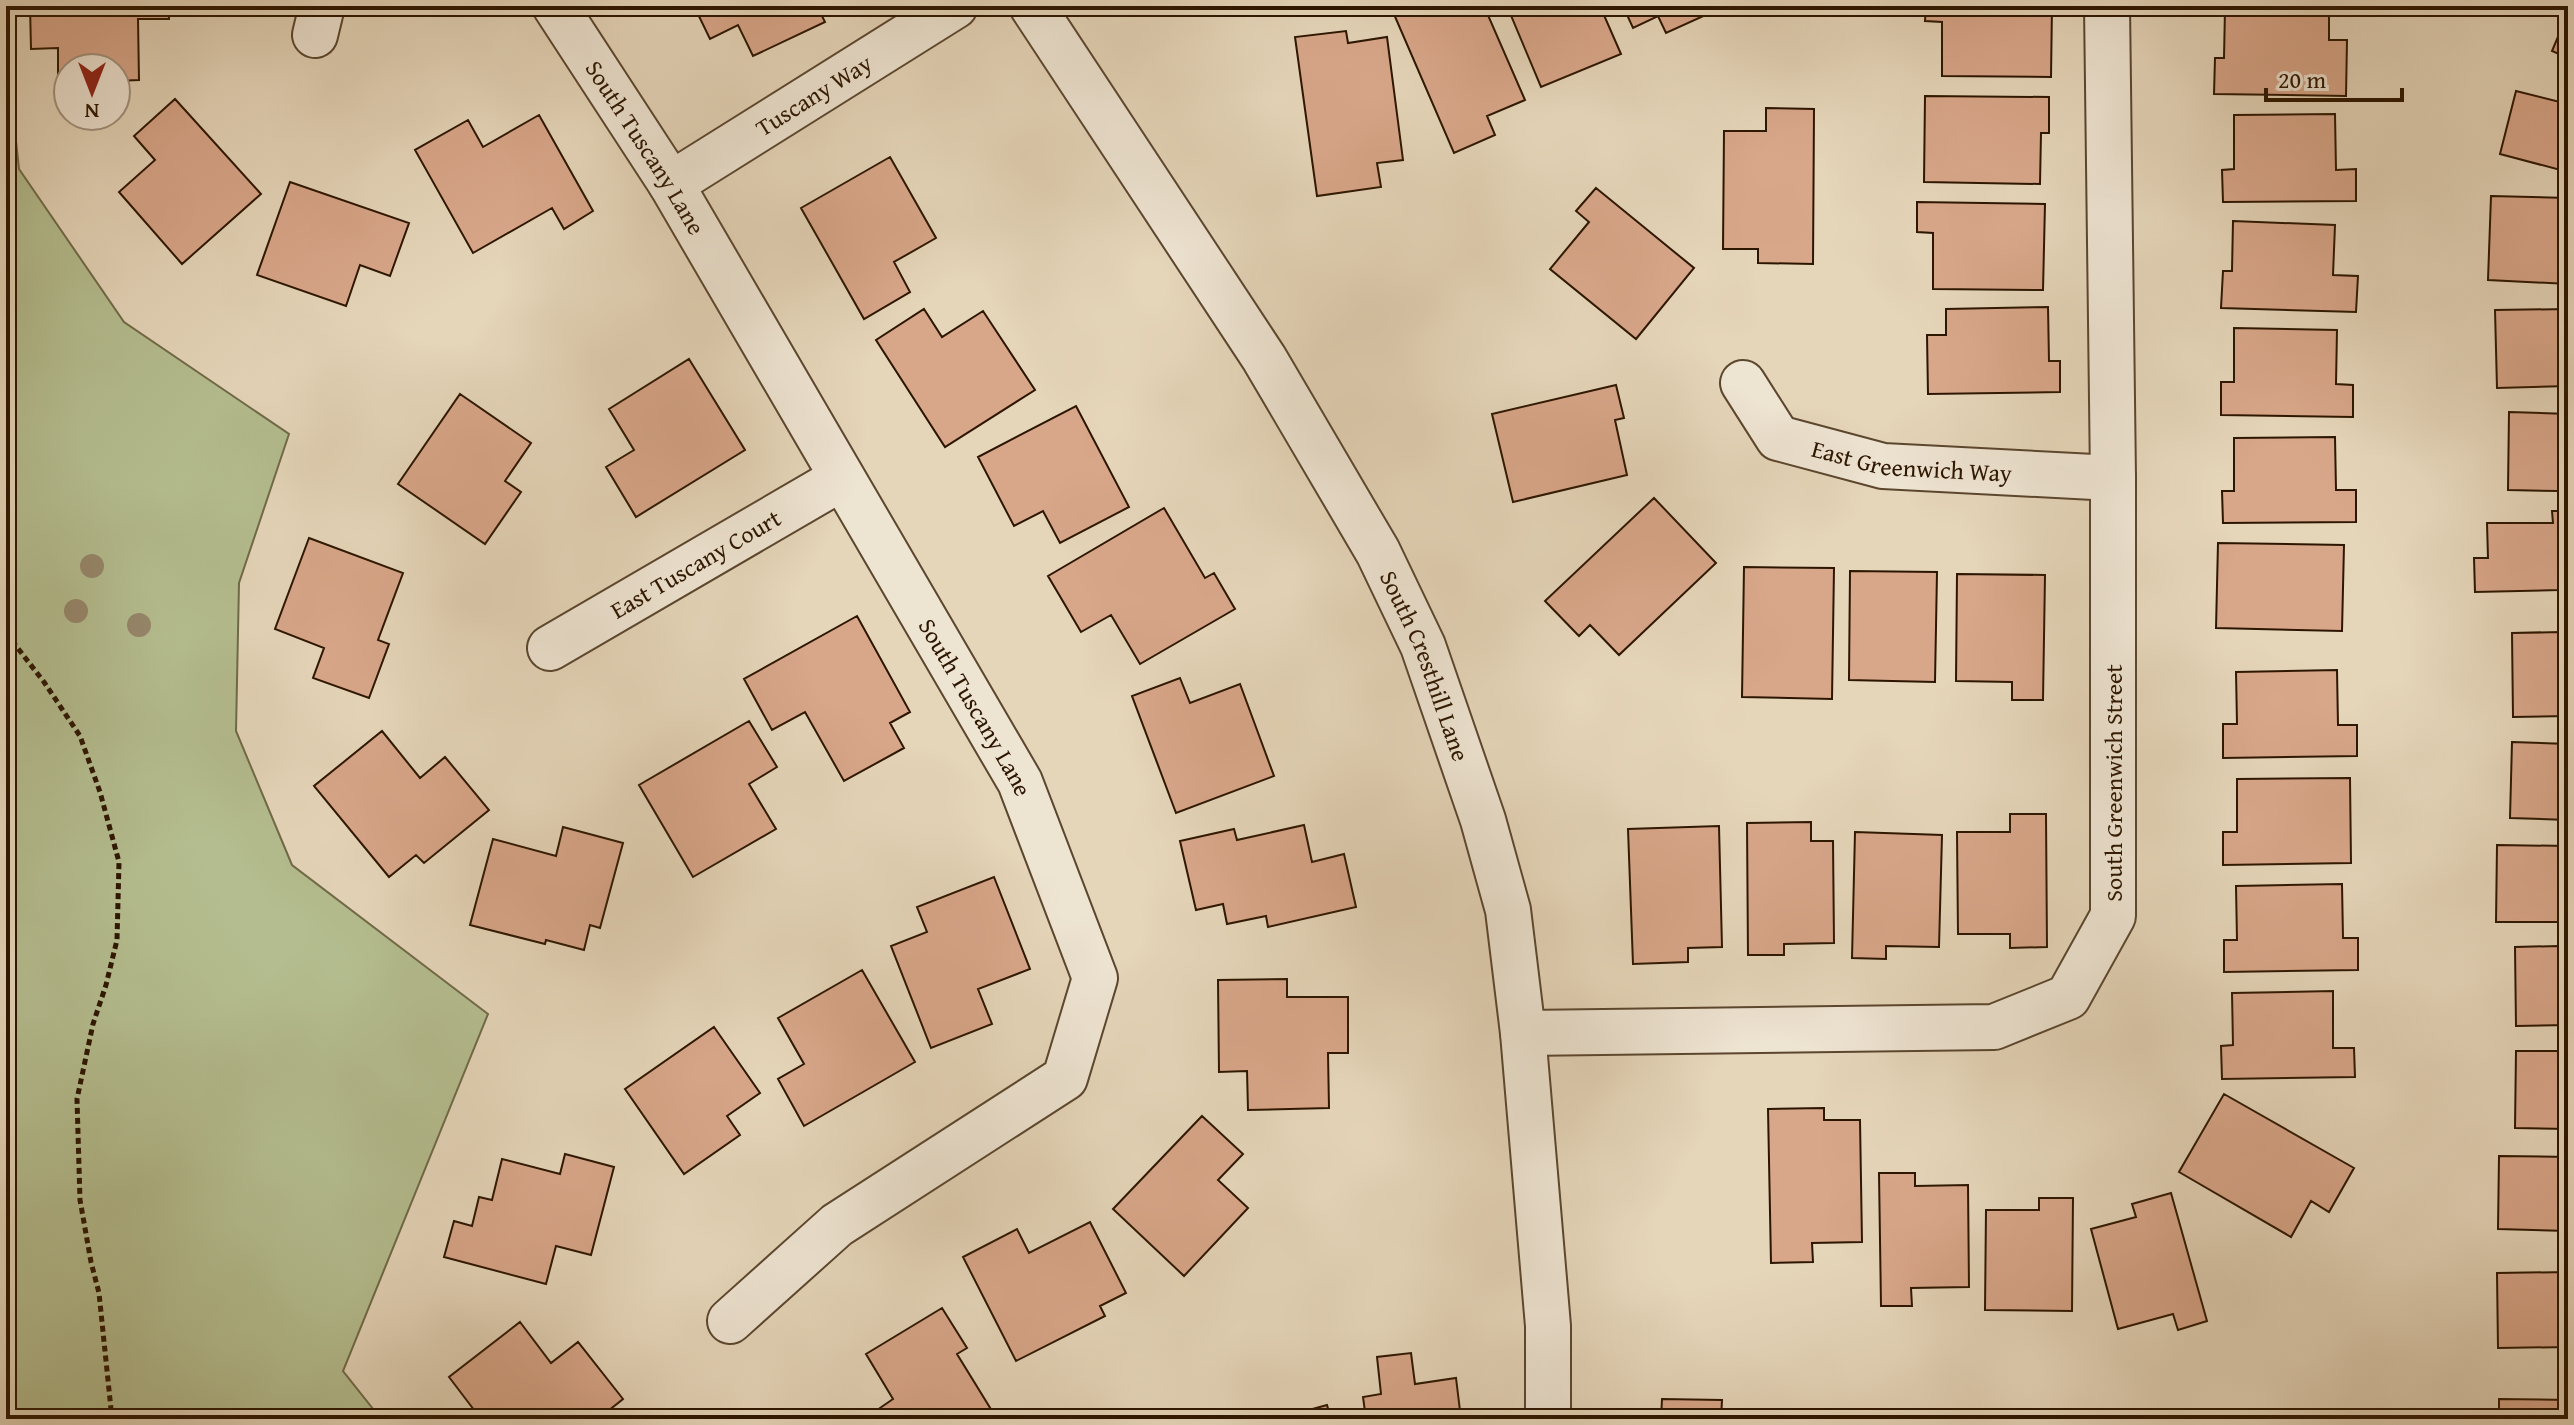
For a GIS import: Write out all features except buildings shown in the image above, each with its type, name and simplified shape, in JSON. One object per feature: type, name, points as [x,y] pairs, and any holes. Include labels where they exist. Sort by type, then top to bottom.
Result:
[{"type":"street","name":"South Tuscany Lane","points":[[555,6],[671,184],[1020,782],[1095,978],[1065,1078],[837,1225],[730,1321]]},
{"type":"street","name":"Tuscany Way","points":[[671,184],[955,6]]},
{"type":"street","name":"South Cresthill Lane","points":[[1032,6],[1264,358],[1385,565],[1423,646],[1483,820],[1508,910],[1523,1033],[1548,1326],[1548,1419]]},
{"type":"street","name":"South Greenwich Street","points":[[1523,1033],[1994,1027],[2068,997],[2113,916],[2113,478],[2107,6]]},
{"type":"street","name":"East Greenwich Way","points":[[1743,383],[1778,438],[1883,466],[2113,478]]},
{"type":"street","name":"East Tuscany Court","points":[[550,648],[842,478]]},
{"type":"path","points":[[6,633],[80,736],[100,792],[119,862],[117,940],[93,1024],[77,1099],[80,1200],[101,1305],[112,1419]]},
{"type":"green space","points":[[6,48],[19,169],[124,322],[289,434],[239,583],[236,731],[292,865],[488,1014],[343,1371],[381,1419],[6,1419]]}]
